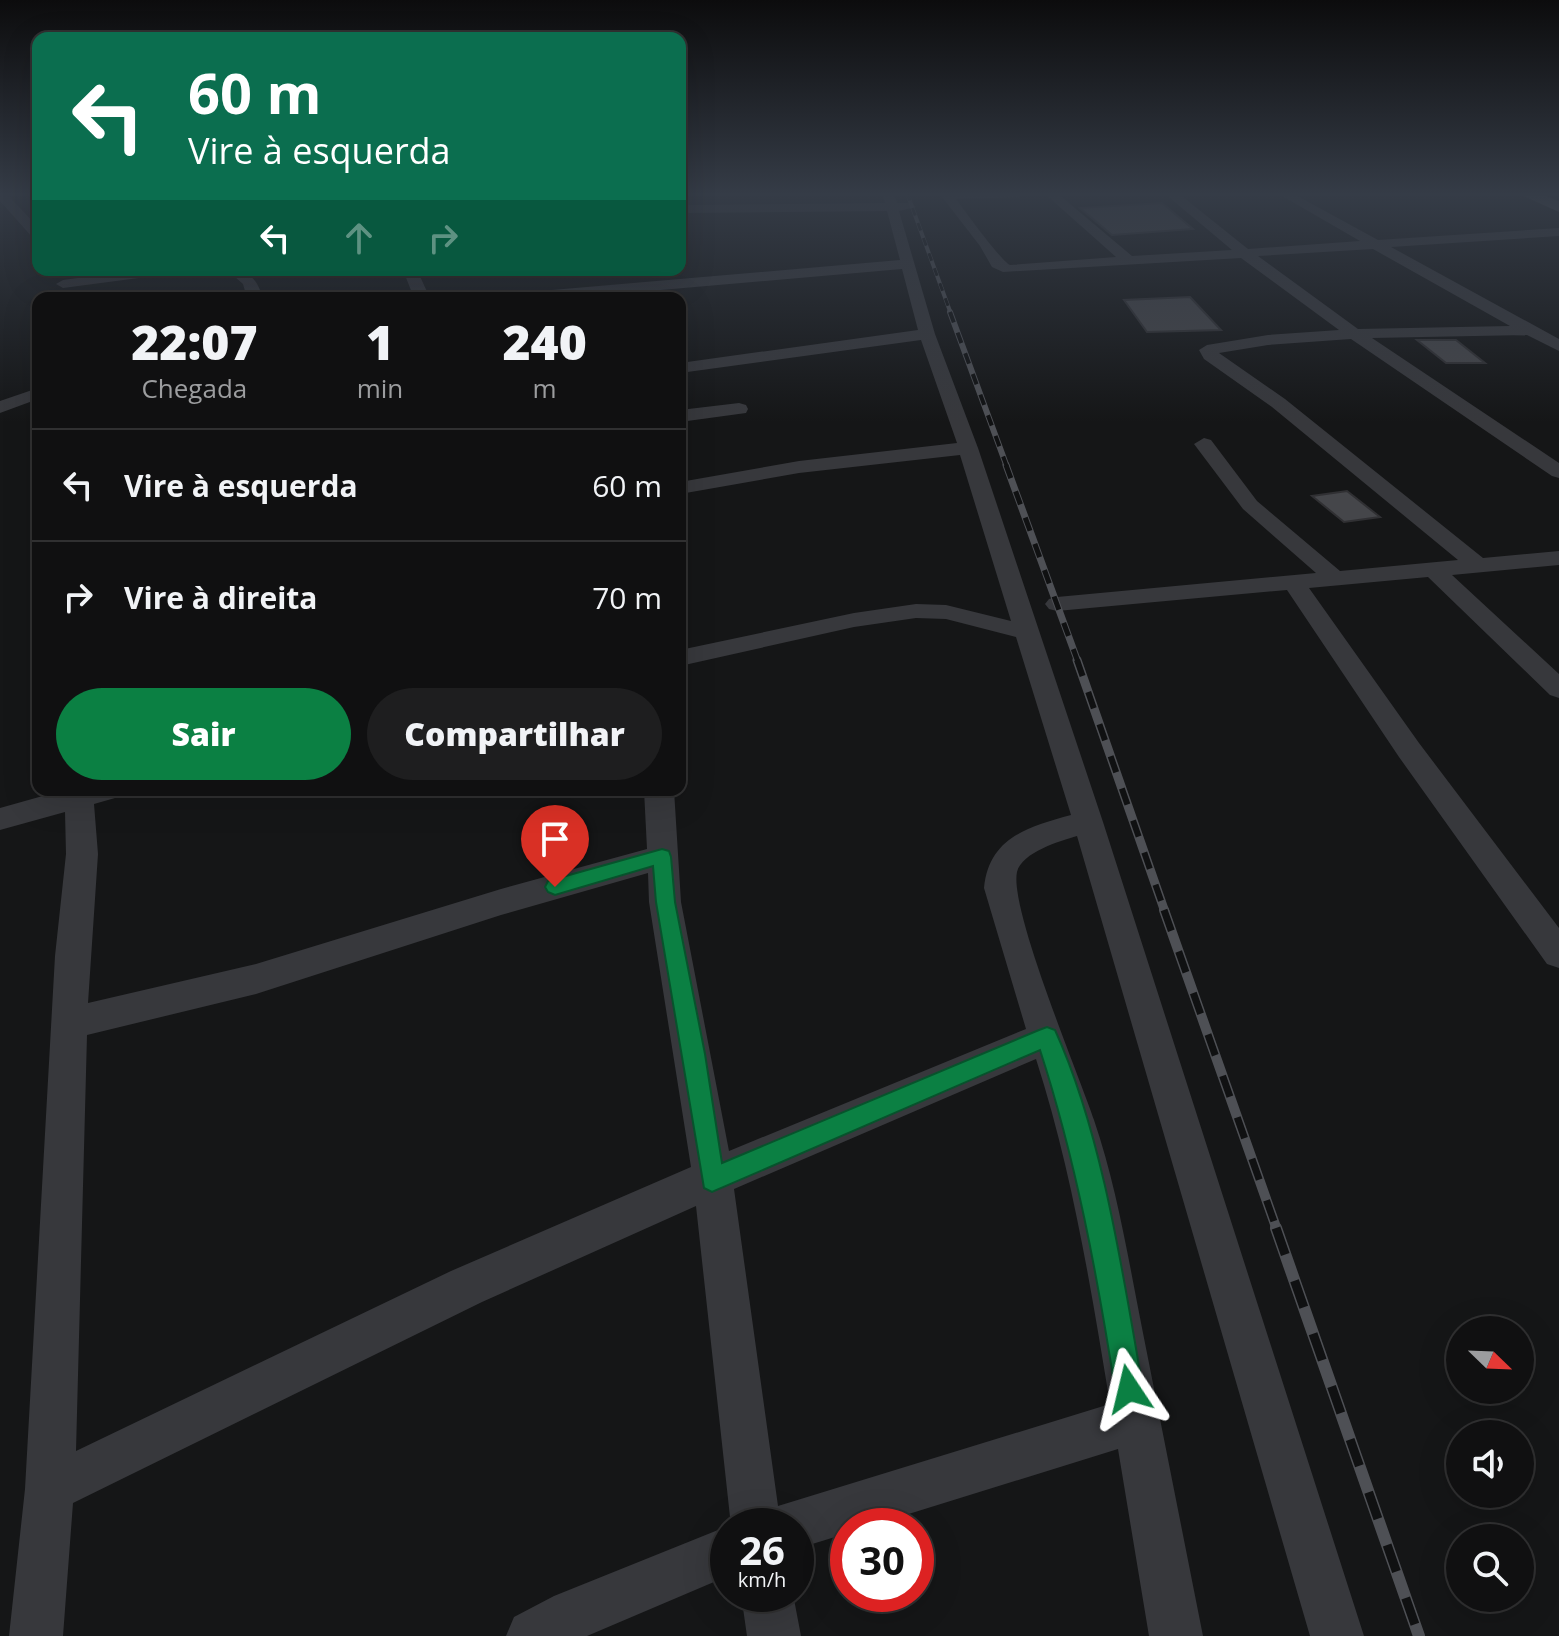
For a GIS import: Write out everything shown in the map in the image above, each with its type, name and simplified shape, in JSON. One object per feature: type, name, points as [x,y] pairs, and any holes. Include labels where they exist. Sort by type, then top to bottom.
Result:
[{"type":"street","points":[[615,292],[851,269]]},
{"type":"street","points":[[909,269],[927,334],[968,448],[1088,822],[1337,1636]]},
{"type":"street","points":[[1266,269],[1353,334],[1559,472]]},
{"type":"street","points":[[1419,269],[1559,346]]},
{"type":"street","points":[[62,284],[123,276]]},
{"type":"street","points":[[242,276],[250,282],[253,292]]},
{"type":"street","points":[[1478,565],[1430,530],[1207,350],[1215,346],[1268,340],[1353,334],[1530,330]]},
{"type":"street","points":[[686,367],[927,334]]},
{"type":"street","points":[[0,407],[32,395]]},
{"type":"street","points":[[686,415],[739,409]]},
{"type":"street","points":[[0,415],[32,414]]},
{"type":"street","points":[[1204,444],[1250,505],[1337,580]]},
{"type":"street","points":[[686,487],[799,467],[968,448]]},
{"type":"street","points":[[1057,604],[1295,585],[1559,558]]},
{"type":"street","points":[[1436,572],[1559,689]]},
{"type":"street","points":[[1295,585],[1409,750],[1559,954]]},
{"type":"street","points":[[686,657],[854,620],[916,611],[946,612],[1025,632]]},
{"type":"street","points":[[0,819],[74,796]]},
{"type":"street","points":[[36,1636],[50,1489],[57,1259],[73,940],[87,796]]},
{"type":"street","points":[[659,796],[665,902],[697,1069],[744,1411],[754,1508]]},
{"type":"street","points":[[1088,822],[1031,841],[1014,851],[1002,866],[1000,888],[1018,954],[1080,1139],[1108,1264],[1134,1420],[1176,1636]]},
{"type":"street","points":[[70,1023],[256,979],[501,902],[662,857]]},
{"type":"street","points":[[50,1489],[302,1364],[606,1224],[1047,1037]]},
{"type":"street","points":[[814,1519],[1134,1420]]},
{"type":"street","points":[[533,1636],[573,1615],[710,1558]]},
{"type":"street","points":[[770,1612],[774,1636]]},
{"type":"building","points":[[1190,297],[1221,330],[1147,332],[1124,300]]},
{"type":"building","points":[[1417,340],[1456,340],[1485,363],[1446,363]]},
{"type":"building","points":[[1347,491],[1380,517],[1344,522],[1312,496]]},
{"type":"railway","points":[[935,269],[951,314]]},
{"type":"railway","points":[[950,312],[1007,467]]},
{"type":"railway","points":[[1006,465],[1078,662]]},
{"type":"railway","points":[[1077,660],[1165,912]]},
{"type":"railway","points":[[1164,910],[1277,1230]]},
{"type":"railway","points":[[1276,1228],[1419,1636]]},
{"type":"route","points":[[555,887],[662,857],[665,902],[694,1054],[712,1180],[1047,1037],[1076,1124],[1108,1264],[1129,1389]]}]
